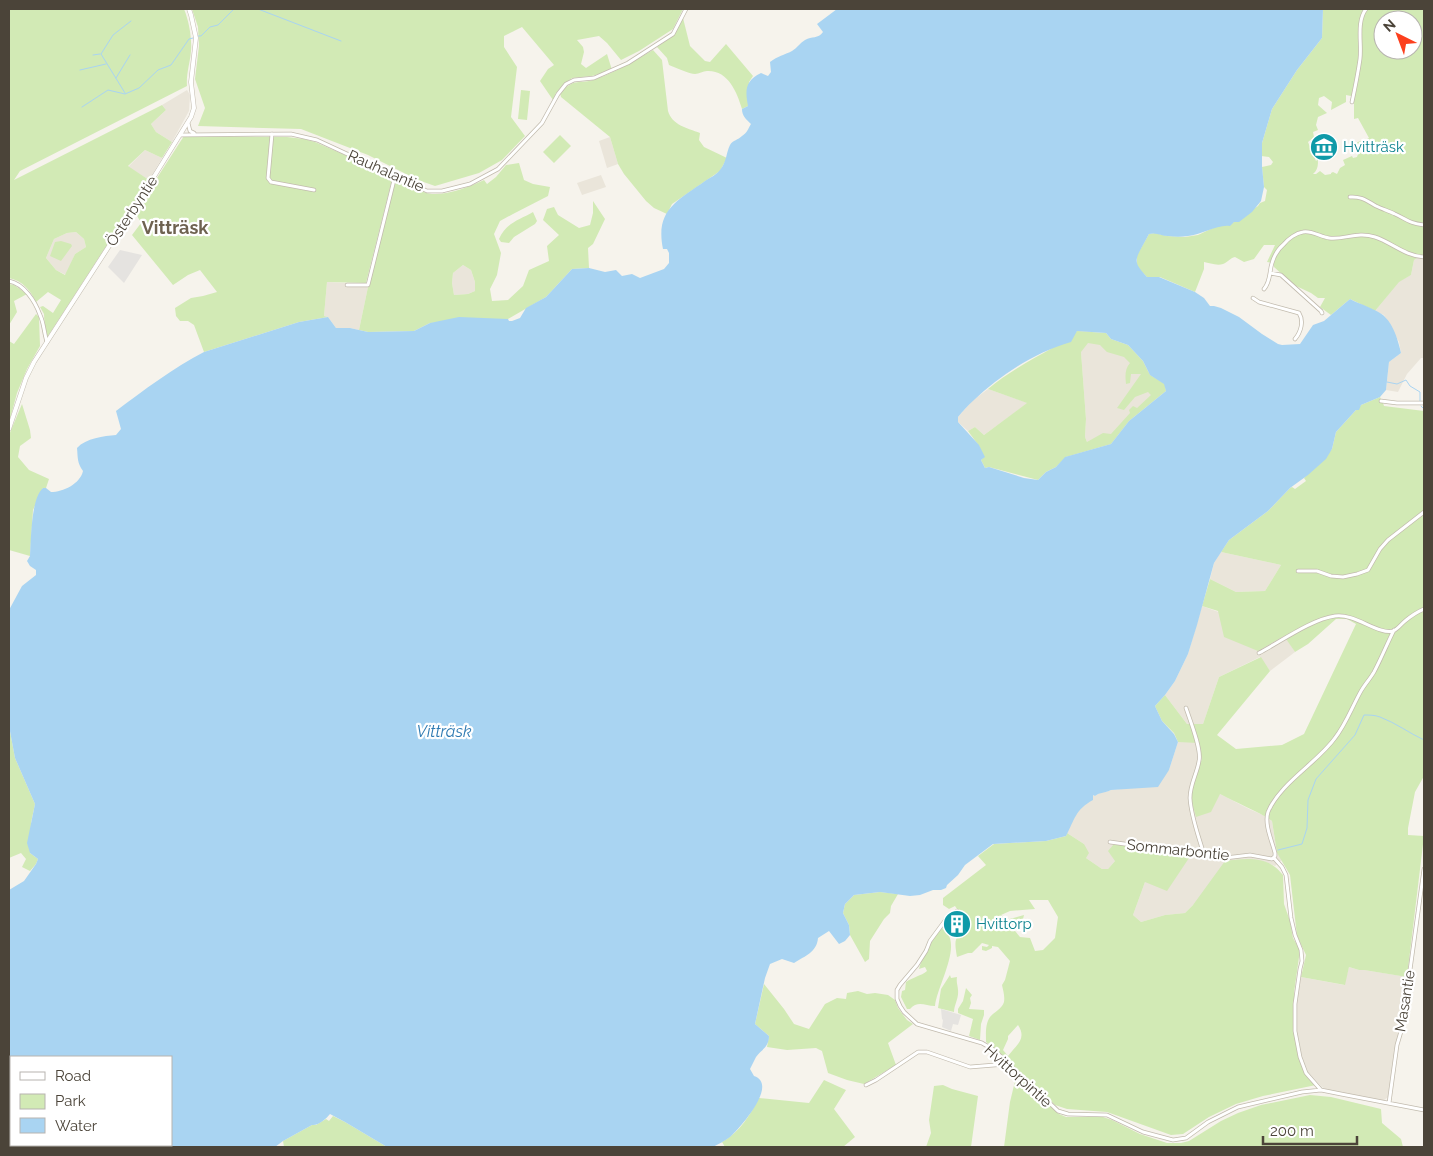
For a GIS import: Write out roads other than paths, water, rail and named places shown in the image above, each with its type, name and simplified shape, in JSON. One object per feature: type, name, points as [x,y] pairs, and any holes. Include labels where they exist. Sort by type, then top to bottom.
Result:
[{"type":"street","name":"Österbyntie","points":[[9,429],[29,371],[188,123],[194,108],[191,82],[196,43],[189,9]]},
{"type":"street","name":"Rauhalantie","points":[[181,134],[291,134],[308,137],[427,191],[434,192],[456,188],[483,178],[503,166],[542,123],[558,94],[566,84],[574,80],[594,78],[636,58],[672,34],[686,9]]},
{"type":"street","points":[[1352,102],[1360,58],[1362,14],[1366,9]]},
{"type":"street","points":[[188,123],[190,131],[194,134]]},
{"type":"street","points":[[272,134],[268,178],[271,182],[314,190]]},
{"type":"street","points":[[347,284],[368,286],[395,176]]},
{"type":"street","points":[[1350,197],[1364,198],[1409,223],[1424,225]]},
{"type":"street","points":[[1264,288],[1269,280],[1274,256],[1290,238],[1303,232],[1336,239],[1352,235],[1368,235],[1424,257]]},
{"type":"street","points":[[1270,273],[1281,275],[1322,314]]},
{"type":"street","points":[[9,281],[24,288],[40,312],[47,343]]},
{"type":"street","points":[[1253,298],[1256,301],[1298,313],[1302,318],[1302,323],[1295,339]]},
{"type":"street","points":[[1381,402],[1424,403]]},
{"type":"street","points":[[1298,571],[1317,571],[1331,576],[1343,577],[1368,570],[1380,549],[1388,540],[1424,512]]},
{"type":"street","points":[[1322,1090],[1306,1073],[1300,1057],[1295,1030],[1295,1004],[1302,961],[1301,950],[1295,936],[1288,904],[1286,875],[1274,858],[1275,853],[1267,818],[1269,810],[1280,794],[1337,736],[1373,674],[1394,630],[1424,609]]},
{"type":"street","points":[[1259,653],[1320,620],[1335,616],[1346,616],[1380,630],[1394,630]]},
{"type":"street","points":[[1186,708],[1200,760],[1190,790],[1190,800],[1204,855]]},
{"type":"street","name":"Sommarbontie","points":[[1110,842],[1225,858],[1250,855],[1270,860],[1274,858]]},
{"type":"street","name":"Masantie","points":[[1389,1103],[1397,1045],[1402,1028],[1424,869]]},
{"type":"street","name":"Hvittorpintie","points":[[957,911],[947,918],[930,941],[917,965],[900,985],[897,994],[900,1006],[917,1024],[982,1043],[994,1050],[1058,1111],[1068,1114],[1107,1115],[1143,1132],[1173,1140],[1186,1138],[1208,1122],[1238,1106],[1302,1092],[1322,1090],[1424,1110]]},
{"type":"street","points":[[866,1084],[876,1080],[915,1054],[922,1052],[970,1067],[1007,1063]]},
{"type":"water","name":"Vitträsk","points":[[837,9],[1323,9],[1322,38],[1297,70],[1272,109],[1262,143],[1264,187],[1261,201],[1252,212],[1230,226],[1186,236],[1173,237],[1154,233],[1149,234],[1138,255],[1137,262],[1147,277],[1159,277],[1195,292],[1204,298],[1210,306],[1221,308],[1239,317],[1262,334],[1282,345],[1300,344],[1313,325],[1324,321],[1350,299],[1385,317],[1397,338],[1401,353],[1389,362],[1386,390],[1380,397],[1361,405],[1359,410],[1356,410],[1336,432],[1332,449],[1326,459],[1290,488],[1268,511],[1229,540],[1214,563],[1188,654],[1175,681],[1155,706],[1162,721],[1174,734],[1178,742],[1169,770],[1158,787],[1111,790],[1093,795],[1093,800],[1082,807],[1076,815],[1066,836],[1046,841],[993,844],[965,865],[946,888],[941,890],[933,890],[920,895],[910,896],[880,892],[854,895],[845,904],[843,913],[849,925],[850,935],[845,941],[839,944],[829,931],[818,938],[815,947],[810,953],[794,963],[782,959],[770,964],[755,1024],[769,1036],[769,1040],[756,1057],[750,1069],[754,1076],[761,1081],[760,1096],[749,1116],[735,1132],[713,1147],[387,1147],[330,1114],[319,1123],[312,1125],[275,1147],[75,1147],[172,1146],[172,1056],[10,1056],[9,1085],[9,890],[24,881],[38,859],[30,853],[27,843],[35,804],[15,758],[9,726],[9,610],[22,586],[36,575],[36,570],[27,561],[30,556],[31,530],[39,493],[43,488],[56,492],[66,489],[75,483],[83,471],[79,463],[77,448],[90,440],[116,435],[121,429],[116,411],[170,372],[204,352],[299,322],[328,317],[336,328],[350,328],[368,332],[414,331],[430,323],[459,317],[508,319],[512,321],[520,318],[526,308],[546,297],[572,269],[589,268],[605,272],[616,270],[622,276],[632,274],[640,278],[664,269],[669,263],[669,253],[667,249],[663,249],[661,236],[665,216],[677,201],[719,171],[730,145],[747,131],[751,124],[744,116],[742,109],[748,106],[747,86],[749,83],[761,73],[768,76],[771,72],[770,62],[792,51],[805,40],[817,37],[823,32],[817,24]],"holes":[[[1077,331],[1106,333],[1111,339],[1128,345],[1143,361],[1150,375],[1164,384],[1166,391],[1129,421],[1111,444],[1065,457],[1056,467],[1046,472],[1038,480],[1024,478],[989,467],[985,468],[981,460],[985,457],[979,445],[958,422],[958,417],[966,408],[995,382],[1019,365],[1044,352],[1071,342]]]},
{"type":"waterway","points":[[198,36],[201,36],[210,27],[218,25],[234,9]]},
{"type":"waterway","points":[[258,9],[341,41]]},
{"type":"waterway","points":[[125,93],[101,54],[113,35],[131,21]]},
{"type":"waterway","points":[[82,107],[108,90],[125,94],[139,88],[158,70],[171,65],[189,39],[193,38]]},
{"type":"waterway","points":[[93,55],[100,54]]},
{"type":"waterway","points":[[116,78],[130,55]]},
{"type":"waterway","points":[[80,70],[106,64]]},
{"type":"waterway","points":[[1387,382],[1397,384],[1406,380],[1410,386],[1420,392],[1420,401]]},
{"type":"waterway","points":[[1421,406],[1424,409]]},
{"type":"waterway","points":[[1278,850],[1302,844],[1307,828],[1308,800],[1316,779],[1355,735],[1364,715],[1386,719],[1424,740]]},
{"type":"place","name":"Hvitträsk","points":[[1324,147]]},
{"type":"place","name":"Hvittorp","points":[[957,924]]},
{"type":"district","name":"Vitträsk","points":[[175,228]]}]
